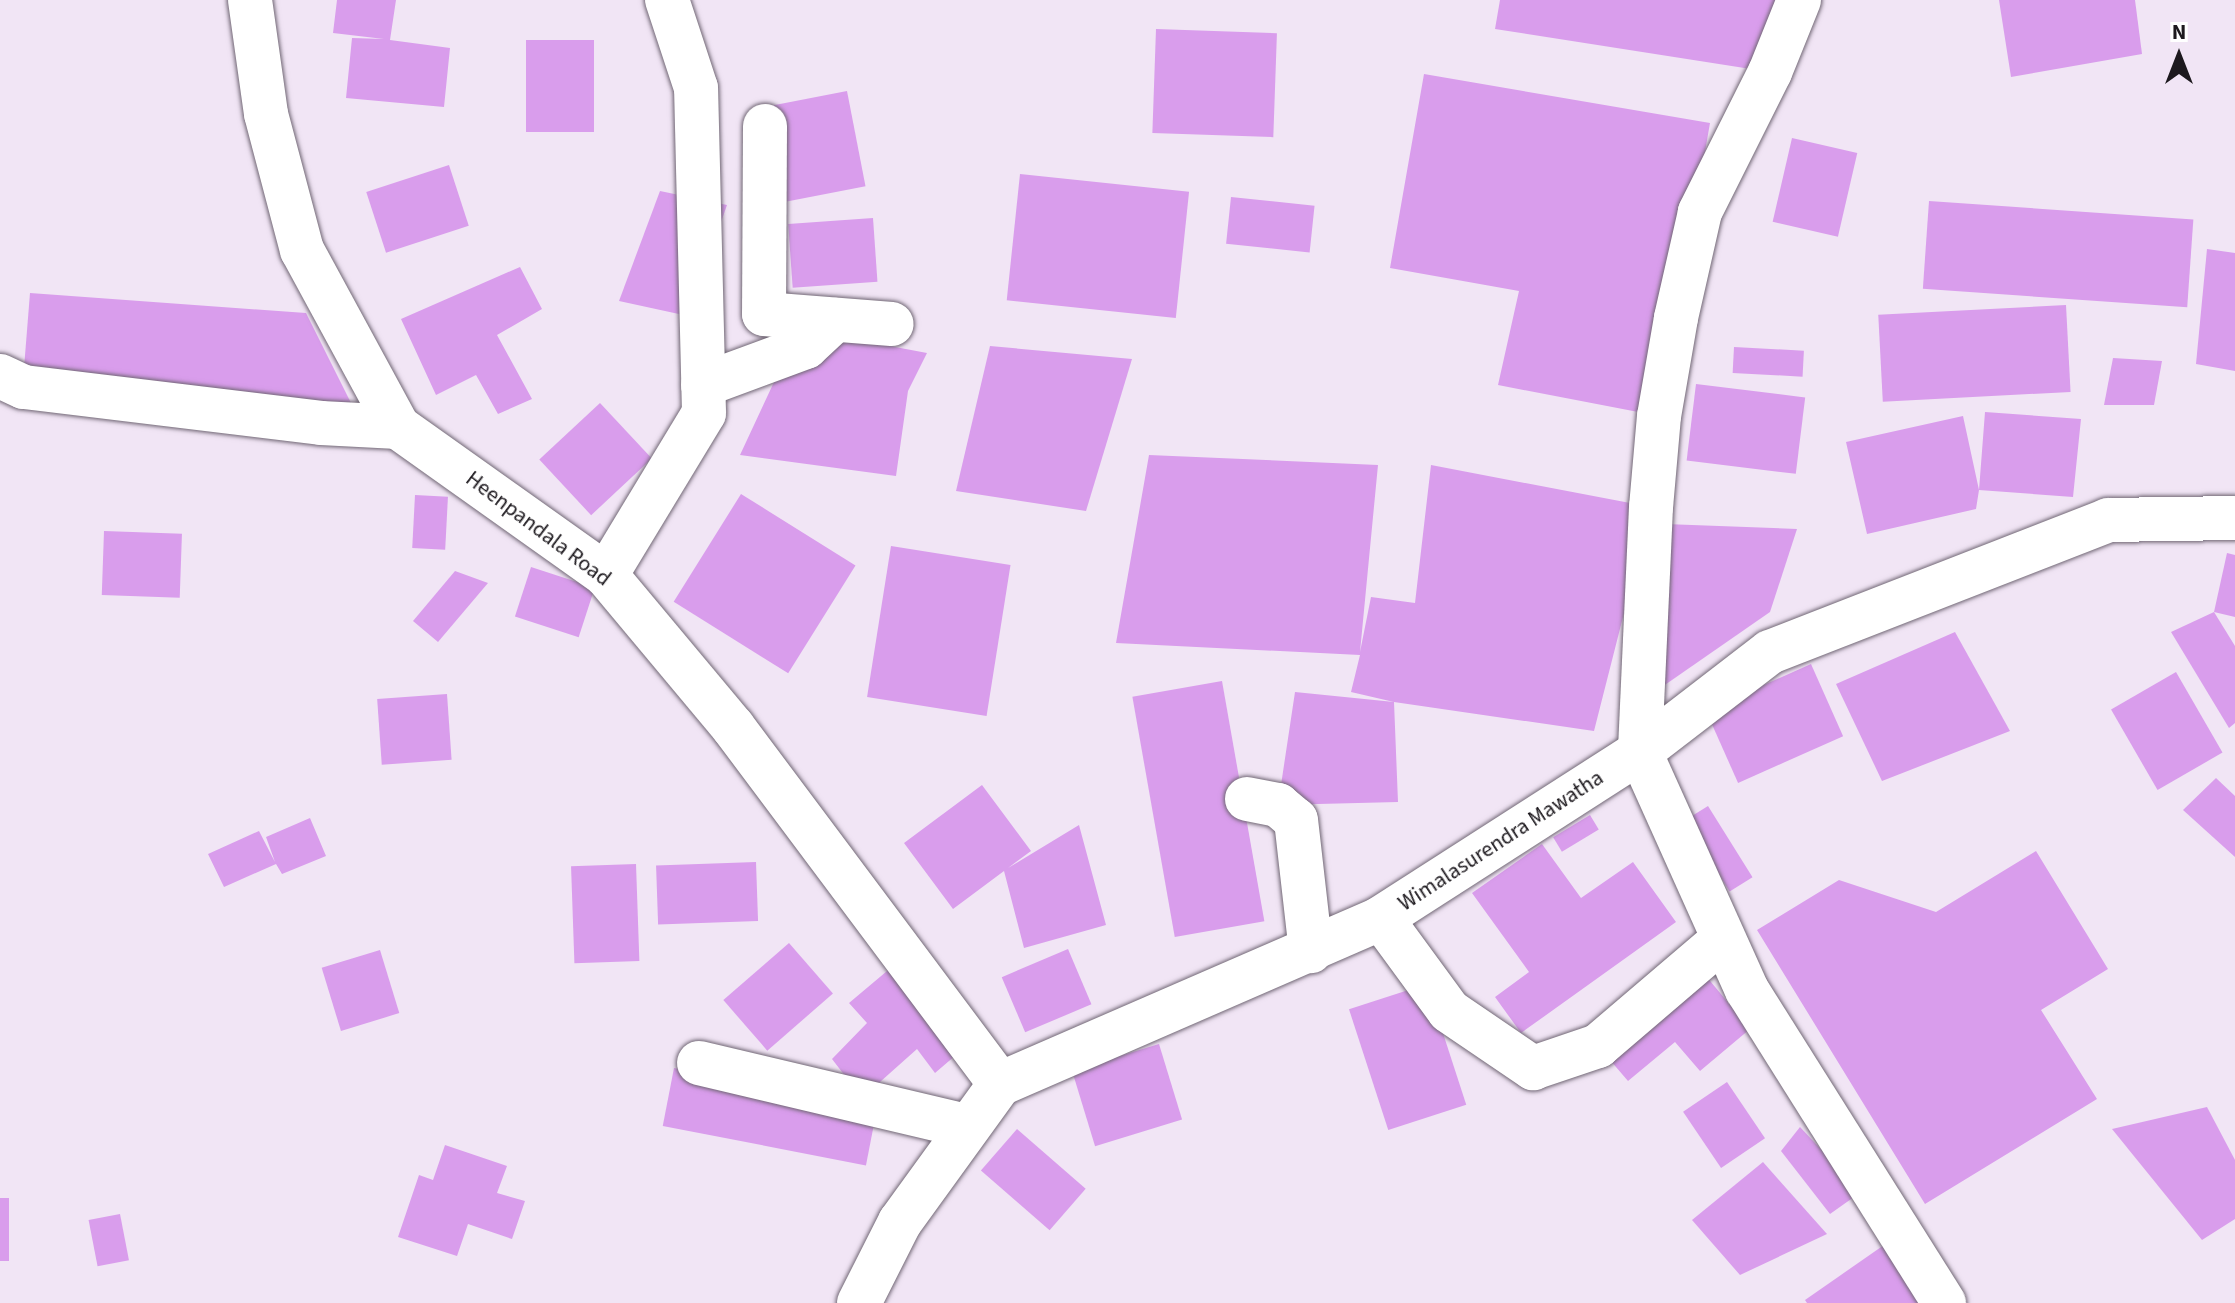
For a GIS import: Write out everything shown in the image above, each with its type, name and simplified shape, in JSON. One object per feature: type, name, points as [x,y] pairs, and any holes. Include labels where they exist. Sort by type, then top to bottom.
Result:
[{"type":"street","name":"Heenpandala Road","points":[[250,0],[266,114],[302,250],[398,427],[606,575],[733,727],[1000,1084]]},
{"type":"street","points":[[606,575],[704,413],[696,88],[667,0]]},
{"type":"street","points":[[1799,0],[1770,72],[1700,212],[1676,318],[1659,416],[1651,507],[1640,752],[1747,990],[1944,1303]]},
{"type":"street","points":[[765,126],[764,314],[892,324]]},
{"type":"street","points":[[703,385],[806,347],[835,320]]},
{"type":"street","points":[[0,376],[39,389],[321,423],[398,427]]},
{"type":"street","name":"Wimalasurendra Mawatha","points":[[859,1303],[900,1222],[966,1126],[1000,1084],[1381,918],[1640,752],[1785,646],[2108,520],[2235,518]]},
{"type":"street","points":[[1247,799],[1278,805],[1296,820],[1311,951]]},
{"type":"street","points":[[1381,918],[1449,1011],[1533,1068],[1598,1046],[1722,940]]},
{"type":"street","points":[[699,1063],[966,1126]]},
{"type":"building","points":[[337,0],[396,0],[390,40],[450,48],[444,107],[346,98],[352,38],[384,39],[333,33]]},
{"type":"building","points":[[1500,0],[1781,0],[1770,72],[1495,29]]},
{"type":"building","points":[[1999,0],[2135,0],[2142,54],[2011,77]]},
{"type":"building","points":[[1156,29],[1277,33],[1273,137],[1152,133]]},
{"type":"building","points":[[526,40],[594,40],[594,132],[526,132]]},
{"type":"building","points":[[1424,74],[1710,123],[1659,416],[1498,385],[1519,291],[1390,268]]},
{"type":"building","points":[[847,91],[866,186],[779,203],[761,108]]},
{"type":"building","points":[[1792,138],[1857,153],[1838,237],[1773,222]]},
{"type":"building","points":[[449,165],[469,226],[386,253],[366,192]]},
{"type":"building","points":[[1020,174],[1189,192],[1176,318],[1007,300]]},
{"type":"building","points":[[660,191],[727,205],[688,316],[619,301]]},
{"type":"building","points":[[1231,197],[1315,206],[1310,253],[1226,244]]},
{"type":"building","points":[[1929,201],[2193,219],[2187,307],[1923,289]]},
{"type":"building","points":[[873,218],[877,282],[793,288],[788,224]]},
{"type":"building","points":[[2207,249],[2235,253],[2235,371],[2196,364]]},
{"type":"building","points":[[520,267],[542,309],[497,335],[532,399],[498,414],[476,375],[436,395],[401,319]]},
{"type":"building","points":[[30,293],[306,313],[352,405],[24,368]]},
{"type":"building","points":[[2066,305],[2071,392],[1883,402],[1878,315]]},
{"type":"building","points":[[789,327],[927,353],[908,391],[896,476],[740,455],[781,367]]},
{"type":"building","points":[[990,346],[1132,359],[1086,511],[956,491]]},
{"type":"building","points":[[1734,347],[1804,351],[1803,377],[1733,373]]},
{"type":"building","points":[[2113,358],[2162,361],[2154,405],[2104,405]]},
{"type":"building","points":[[1696,384],[1805,397],[1796,474],[1687,460]]},
{"type":"building","points":[[600,403],[652,459],[591,515],[539,460]]},
{"type":"building","points":[[1985,412],[2081,419],[2073,497],[1979,490]]},
{"type":"building","points":[[1963,416],[1979,490],[1976,509],[1867,534],[1846,442]]},
{"type":"building","points":[[1149,455],[1378,465],[1360,652],[1371,597],[1415,603],[1431,465],[1651,507],[1594,731],[1394,702],[1351,692],[1360,655],[1116,643]]},
{"type":"building","points":[[741,494],[855,566],[788,673],[674,602]]},
{"type":"building","points":[[415,495],[448,497],[445,550],[412,548]]},
{"type":"building","points":[[1665,524],[1797,529],[1770,612],[1659,689]]},
{"type":"building","points":[[104,531],[182,534],[180,598],[102,595]]},
{"type":"building","points":[[891,546],[1011,565],[987,716],[867,697]]},
{"type":"building","points":[[2227,553],[2235,555],[2235,617],[2214,612]]},
{"type":"building","points":[[531,567],[595,588],[579,637],[515,616]]},
{"type":"building","points":[[455,571],[488,583],[438,642],[413,621]]},
{"type":"building","points":[[2214,612],[2235,646],[2235,723],[2229,728],[2171,632]]},
{"type":"building","points":[[1955,632],[2010,731],[1882,781],[1836,684]]},
{"type":"building","points":[[1811,664],[1843,736],[1738,783],[1706,711]]},
{"type":"building","points":[[2176,672],[2222,753],[2158,790],[2111,710]]},
{"type":"building","points":[[1222,681],[1264,921],[1175,937],[1132,697]]},
{"type":"building","points":[[1295,692],[1394,702],[1398,802],[1278,805]]},
{"type":"building","points":[[447,694],[452,760],[382,765],[377,699]]},
{"type":"building","points":[[2216,778],[2235,796],[2235,857],[2183,810]]},
{"type":"building","points":[[982,785],[1031,851],[1008,868],[1079,825],[1106,925],[1024,948],[1004,871],[953,909],[904,843]]},
{"type":"building","points":[[1708,806],[1753,877],[1730,892],[1685,820]]},
{"type":"building","points":[[1590,815],[1599,830],[1562,852],[1553,837]]},
{"type":"building","points":[[310,818],[326,856],[282,874],[276,864],[224,887],[208,854],[259,831],[275,862],[266,837]]},
{"type":"building","points":[[1542,844],[1581,898],[1633,862],[1676,922],[1521,1033],[1495,997],[1529,972],[1472,893]]},
{"type":"building","points":[[2036,851],[2108,969],[2041,1010],[2097,1099],[1925,1204],[1757,930],[1839,880],[1936,912]]},
{"type":"building","points":[[756,862],[758,921],[658,924],[656,865]]},
{"type":"building","points":[[636,864],[639,961],[574,963],[571,866]]},
{"type":"building","points":[[789,943],[833,994],[767,1051],[723,1000]]},
{"type":"building","points":[[1068,949],[1091,1004],[1025,1032],[1002,977]]},
{"type":"building","points":[[380,950],[399,1013],[341,1031],[322,968]]},
{"type":"building","points":[[1696,964],[1750,1029],[1700,1071],[1675,1042],[1628,1081],[1598,1046]]},
{"type":"building","points":[[893,966],[956,1055],[935,1073],[917,1049],[862,1098],[832,1059],[867,1023],[849,1003]]},
{"type":"building","points":[[1427,984],[1466,1105],[1388,1130],[1349,1009]]},
{"type":"building","points":[[1159,1044],[1182,1120],[1095,1146],[1072,1071]]},
{"type":"building","points":[[674,1068],[877,1107],[866,1165],[663,1126]]},
{"type":"building","points":[[1727,1082],[1765,1138],[1721,1168],[1683,1112]]},
{"type":"building","points":[[2207,1107],[2235,1160],[2235,1219],[2202,1240],[2112,1129]]},
{"type":"building","points":[[1800,1127],[1861,1192],[1830,1214],[1781,1151]]},
{"type":"building","points":[[1017,1129],[1086,1189],[1050,1230],[981,1171]]},
{"type":"building","points":[[445,1145],[507,1166],[497,1193],[525,1201],[512,1239],[468,1224],[457,1256],[398,1237],[419,1175],[433,1180]]},
{"type":"building","points":[[1763,1162],[1827,1234],[1740,1275],[1692,1220]]},
{"type":"building","points":[[0,1198],[9,1198],[9,1261],[0,1261]]},
{"type":"building","points":[[120,1214],[129,1260],[98,1266],[89,1220]]},
{"type":"building","points":[[1884,1245],[1925,1303],[1807,1303],[1805,1300]]}]
